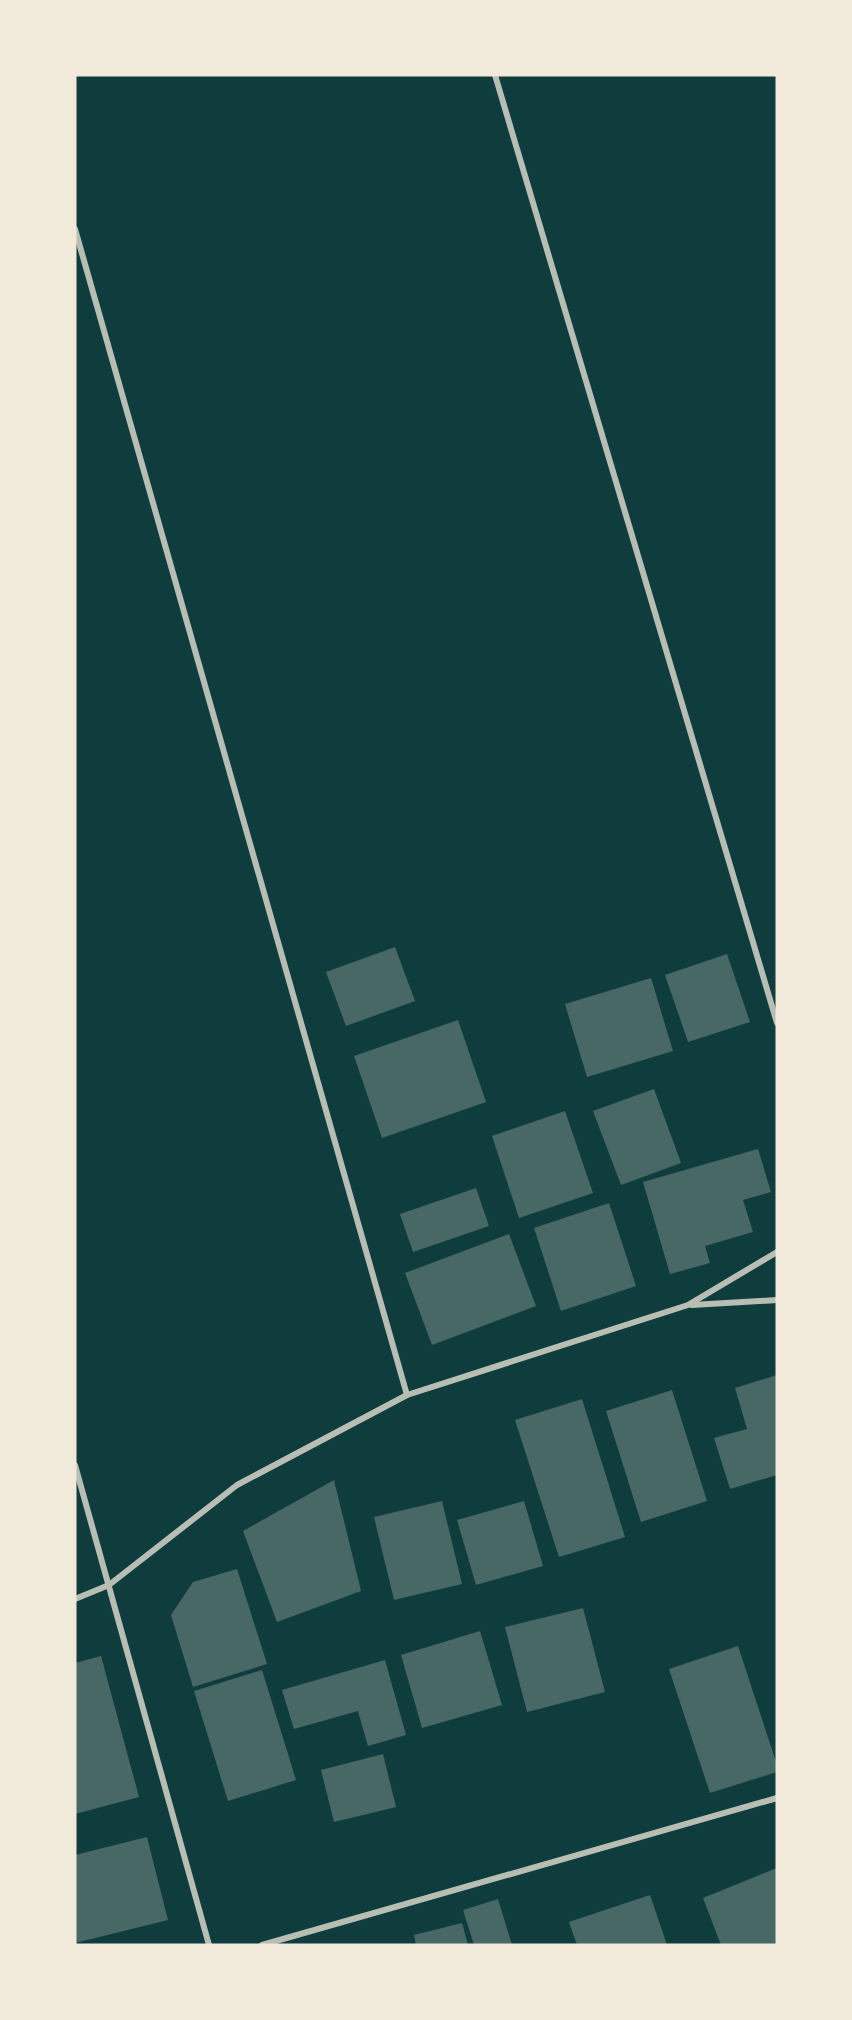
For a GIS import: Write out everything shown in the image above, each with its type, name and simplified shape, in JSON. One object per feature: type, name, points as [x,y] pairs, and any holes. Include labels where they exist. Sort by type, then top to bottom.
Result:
[{"type":"street","points":[[495,75],[777,1023]]},
{"type":"street","points":[[75,229],[407,1395]]},
{"type":"street","points":[[75,1599],[110,1585],[237,1485],[407,1395],[688,1305],[777,1252]]},
{"type":"street","points":[[688,1305],[777,1300]]},
{"type":"street","points":[[75,1465],[209,1945]]},
{"type":"street","points":[[262,1945],[777,1798]]},
{"type":"building","points":[[395,947],[415,1001],[346,1026],[326,972]]},
{"type":"building","points":[[727,954],[750,1022],[688,1042],[665,975]]},
{"type":"building","points":[[651,978],[673,1051],[587,1077],[565,1004]]},
{"type":"building","points":[[458,1020],[486,1102],[382,1138],[354,1056]]},
{"type":"building","points":[[654,1089],[681,1163],[621,1185],[593,1111]]},
{"type":"building","points":[[565,1111],[593,1193],[519,1218],[492,1136]]},
{"type":"building","points":[[758,1149],[771,1192],[743,1200],[753,1232],[705,1246],[710,1263],[670,1274],[643,1182]]},
{"type":"building","points":[[476,1188],[489,1226],[413,1252],[400,1214]]},
{"type":"building","points":[[609,1203],[636,1286],[561,1311],[534,1228]]},
{"type":"building","points":[[509,1234],[536,1306],[432,1345],[405,1273]]},
{"type":"building","points":[[777,1375],[777,1475],[730,1489],[714,1438],[747,1429],[735,1388]]},
{"type":"building","points":[[672,1390],[707,1501],[641,1522],[606,1411]]},
{"type":"building","points":[[582,1399],[625,1537],[559,1557],[515,1420]]},
{"type":"building","points":[[334,1480],[361,1591],[277,1622],[243,1531]]},
{"type":"building","points":[[442,1501],[462,1584],[394,1600],[374,1517]]},
{"type":"building","points":[[524,1501],[543,1566],[476,1585],[457,1520]]},
{"type":"building","points":[[237,1569],[267,1664],[193,1687],[171,1615],[193,1582]]},
{"type":"building","points":[[583,1608],[605,1692],[527,1712],[505,1627]]},
{"type":"building","points":[[480,1631],[502,1705],[422,1728],[401,1655]]},
{"type":"building","points":[[738,1646],[777,1765],[777,1772],[710,1793],[669,1669]]},
{"type":"building","points":[[101,1656],[139,1797],[75,1814],[75,1663]]},
{"type":"building","points":[[385,1660],[406,1735],[368,1746],[358,1711],[294,1729],[282,1690]]},
{"type":"building","points":[[262,1670],[296,1780],[228,1801],[194,1691]]},
{"type":"building","points":[[383,1754],[396,1807],[334,1822],[321,1770]]},
{"type":"building","points":[[147,1837],[168,1920],[75,1943],[75,1855]]},
{"type":"building","points":[[777,1868],[777,1945],[721,1945],[703,1898]]},
{"type":"building","points":[[650,1895],[667,1945],[577,1945],[569,1922]]},
{"type":"building","points":[[498,1899],[512,1945],[474,1945],[463,1910]]},
{"type":"building","points":[[462,1923],[468,1945],[416,1945],[414,1935]]}]
